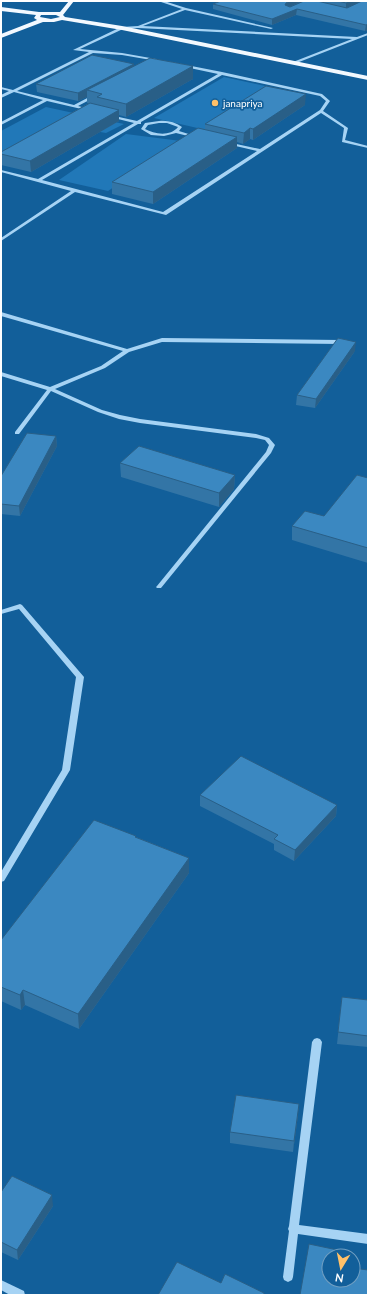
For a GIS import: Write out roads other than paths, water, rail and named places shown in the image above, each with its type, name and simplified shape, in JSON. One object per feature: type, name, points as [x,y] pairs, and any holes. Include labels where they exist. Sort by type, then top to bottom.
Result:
[{"type":"main road","points":[[1,36],[42,20],[56,20],[61,16],[72,1]]},
{"type":"main road","points":[[54,12],[59,6]]},
{"type":"main road","points":[[1,9],[38,14],[54,12],[61,16],[368,78]]},
{"type":"main road","points":[[38,14],[37,18],[42,20]]},
{"type":"street","points":[[160,1],[185,9],[271,28]]},
{"type":"street","points":[[138,27],[185,9]]},
{"type":"street","points":[[155,64],[161,61],[122,54],[75,50],[122,28],[138,27],[356,38]]},
{"type":"street","points":[[294,63],[368,34]]},
{"type":"street","points":[[1,97],[92,52]]},
{"type":"street","points":[[1,171],[164,214],[321,111],[328,101],[321,95],[169,62]]},
{"type":"street","points":[[38,181],[222,73]]},
{"type":"street","points":[[1,88],[96,112]]},
{"type":"street","points":[[75,106],[102,92]]},
{"type":"street","points":[[1,124],[47,99]]},
{"type":"street","points":[[321,111],[346,128],[343,141],[368,148]]},
{"type":"street","points":[[103,113],[146,124],[158,121],[172,122],[180,127],[176,132]]},
{"type":"street","points":[[146,124],[143,129],[151,134],[164,135],[176,132],[199,137]]},
{"type":"street","points":[[222,142],[261,151]]},
{"type":"street","points":[[1,240],[75,190]]},
{"type":"street","points":[[1,314],[127,351]]},
{"type":"street","points":[[16,433],[50,389],[104,367],[127,351],[162,340],[341,342]]},
{"type":"street","points":[[1,374],[50,389],[100,411],[119,417],[256,436],[267,439],[272,445],[269,452],[159,587]]},
{"type":"street","points":[[1,612],[20,606],[80,677],[66,770],[1,879]]},
{"type":"street","points":[[288,1277],[317,1042]]},
{"type":"street","points":[[293,1229],[368,1239]]},
{"type":"street","points":[[1,1285],[20,1295]]},
{"type":"place","name":"janapriya","points":[[215,103]]}]
